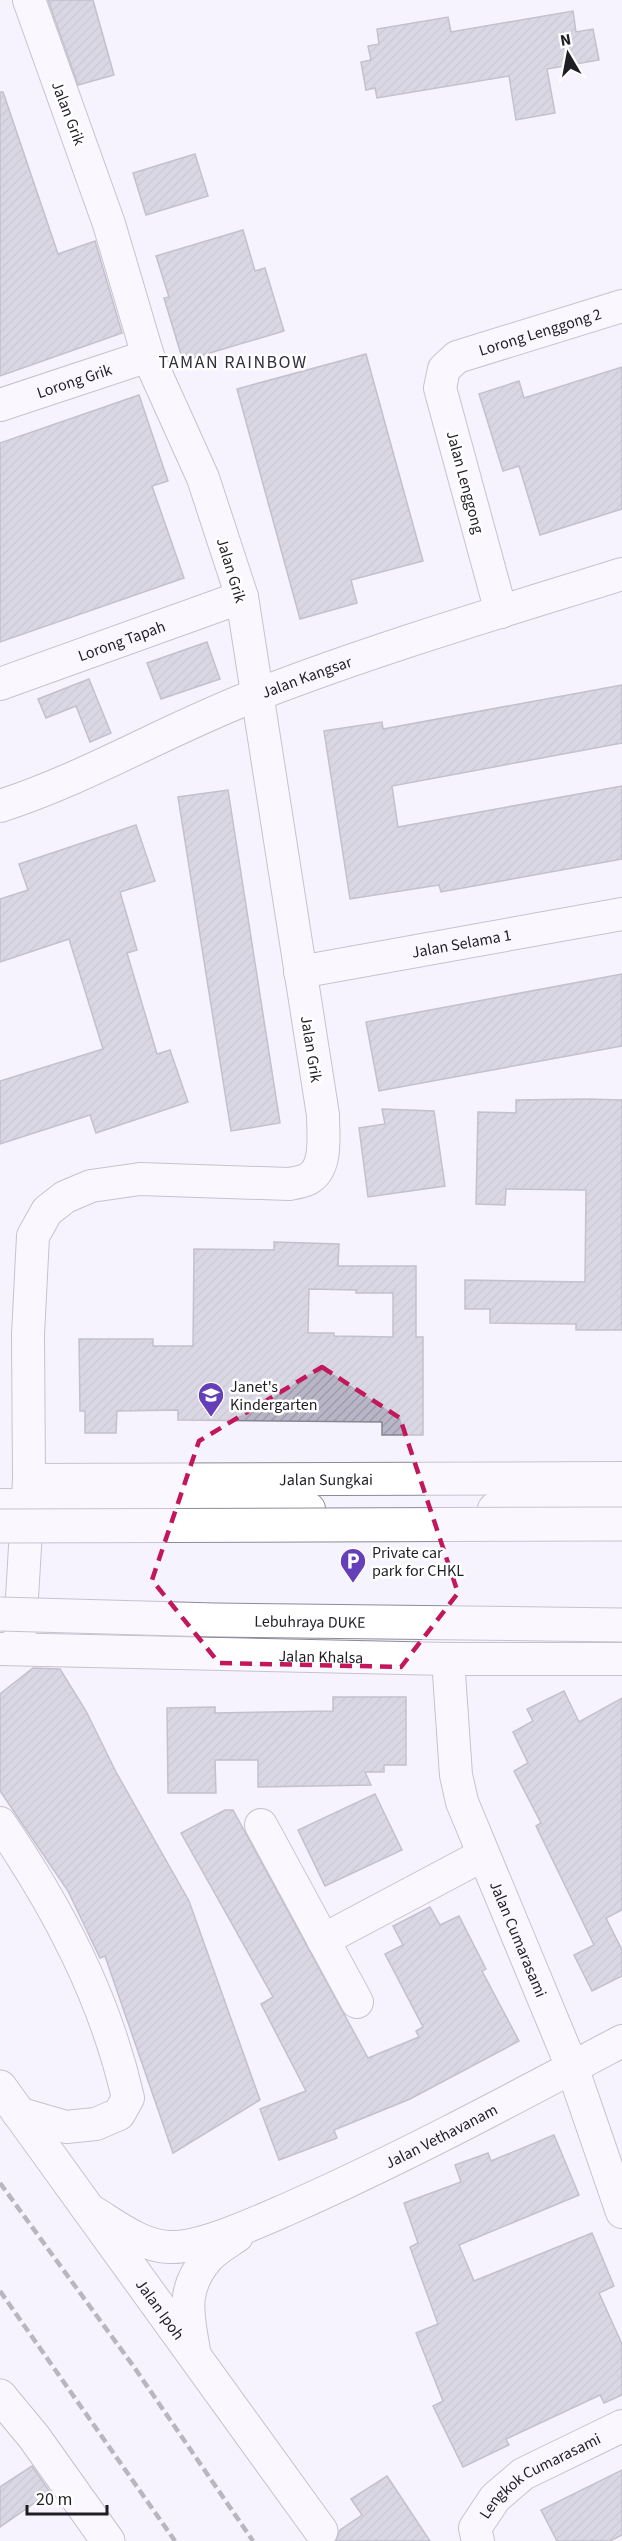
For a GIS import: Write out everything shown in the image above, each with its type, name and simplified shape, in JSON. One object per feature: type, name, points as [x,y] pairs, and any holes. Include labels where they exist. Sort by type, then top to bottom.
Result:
[{"type":"main road","points":[[0,1526],[622,1524]]},
{"type":"main road","name":"Lebuhraya DUKE","points":[[0,1614],[214,1620],[622,1625]]},
{"type":"main road","name":"Jalan Ipoh","points":[[0,2087],[321,2531]]},
{"type":"main road","points":[[0,2396],[34,2437],[108,2541]]},
{"type":"street","name":"Jalan Grik","points":[[29,0],[109,224],[148,356],[203,478],[242,597],[323,1115],[322,1157],[319,1168]]},
{"type":"street","name":"Lorong Lenggong 2","points":[[457,357],[622,306]]},
{"type":"street","name":"Lorong Grik","points":[[0,405],[148,356]]},
{"type":"street","name":"Jalan Lenggong","points":[[457,357],[444,369],[440,388],[501,612]]},
{"type":"street","name":"Jalan Kangsar","points":[[2,798],[110,761],[257,694],[389,647],[622,574]]},
{"type":"street","name":"Lorong Tapah","points":[[0,684],[242,597]]},
{"type":"street","name":"Jalan Selama 1","points":[[300,972],[622,914]]},
{"type":"street","name":"Jalan Khalsa","points":[[319,1168],[308,1179],[288,1184],[140,1179],[91,1186],[65,1197],[47,1211],[33,1236],[14,1336],[19,1497],[9,1648],[448,1659],[622,1659]]},
{"type":"street","name":"Jalan Sungkai","points":[[19,1497],[622,1478]]},
{"type":"street","points":[[19,1497],[447,1511],[622,1504]]},
{"type":"street","name":"Jalan Cumarasami","points":[[448,1659],[456,1775],[462,1802],[572,2067],[622,2212]]},
{"type":"street","points":[[0,1823],[37,1878],[88,1974],[121,2067],[128,2098],[119,2114],[96,2124],[66,2127],[18,2113]]},
{"type":"street","points":[[261,1825],[357,2002]]},
{"type":"street","points":[[323,1940],[483,1855]]},
{"type":"street","name":"Jalan Vethavanam","points":[[255,2224],[363,2176],[622,2041]]},
{"type":"street","points":[[85,2207],[141,2241],[170,2247],[205,2241],[255,2224]]},
{"type":"street","points":[[195,2357],[188,2317],[189,2286],[207,2257],[255,2224]]},
{"type":"street","name":"Lengkok Cumarasami","points":[[478,2541],[475,2528],[495,2498],[523,2474],[622,2426]]},
{"type":"highlighted area","points":[[322,1367],[400,1418],[458,1593],[401,1667],[219,1663],[152,1580],[199,1441]]},
{"type":"building","points":[[48,0],[93,0],[114,75],[78,85]]},
{"type":"building","points":[[573,11],[576,32],[593,29],[599,60],[547,69],[555,113],[516,120],[509,76],[377,98],[375,88],[366,90],[361,62],[371,60],[368,46],[379,44],[377,29],[448,17],[451,32]]},
{"type":"building","points":[[0,92],[3,92],[58,254],[95,241],[122,333],[0,376]]},
{"type":"building","points":[[195,154],[208,196],[146,215],[133,173]]},
{"type":"building","points":[[243,230],[255,271],[265,268],[284,331],[183,361],[164,298],[169,297],[156,256]]},
{"type":"building","points":[[366,354],[423,561],[351,580],[357,603],[300,619],[237,389]]},
{"type":"building","points":[[622,367],[622,509],[540,535],[519,466],[503,471],[479,394],[519,381],[524,398]]},
{"type":"building","points":[[139,395],[168,481],[152,486],[184,578],[0,642],[0,443]]},
{"type":"building","points":[[207,642],[220,679],[161,699],[147,663]]},
{"type":"building","points":[[89,679],[111,733],[90,742],[76,706],[46,718],[38,699]]},
{"type":"building","points":[[622,685],[622,743],[392,786],[398,827],[622,786],[622,859],[441,892],[439,885],[350,899],[324,731],[382,722],[383,729]]},
{"type":"building","points":[[228,790],[280,1123],[231,1131],[178,797]]},
{"type":"building","points":[[136,825],[155,881],[120,892],[137,950],[127,953],[157,1054],[170,1050],[188,1102],[96,1133],[90,1115],[0,1144],[0,1081],[103,1049],[69,939],[0,962],[0,899],[28,890],[19,864]]},
{"type":"building","points":[[622,974],[622,1046],[379,1091],[366,1022]]},
{"type":"building","points":[[516,1100],[622,1100],[622,1330],[576,1330],[576,1324],[490,1323],[490,1309],[465,1309],[465,1280],[585,1282],[586,1190],[506,1189],[505,1205],[476,1204],[478,1112],[516,1113]]},
{"type":"building","points":[[382,1109],[434,1111],[445,1186],[368,1197],[359,1128],[385,1124]]},
{"type":"building","points":[[274,1242],[339,1244],[338,1266],[416,1266],[416,1337],[423,1337],[423,1435],[382,1435],[382,1422],[178,1420],[178,1410],[117,1411],[116,1433],[85,1433],[85,1411],[80,1411],[79,1339],[153,1339],[153,1346],[193,1346],[194,1249],[274,1250]],"holes":[[[309,1289],[356,1290],[356,1293],[393,1293],[393,1337],[308,1333]]]},
{"type":"building","points":[[33,1668],[60,1669],[86,1711],[116,1772],[189,1901],[260,2100],[173,2153],[105,1956],[100,1958],[68,1891],[0,1791],[0,1694]]},
{"type":"building","points":[[564,1691],[579,1722],[622,1698],[622,1910],[606,1918],[622,1950],[622,1976],[592,1991],[574,1955],[594,1945],[536,1826],[541,1823],[514,1771],[528,1763],[513,1732],[533,1721],[527,1709]]},
{"type":"building","points":[[333,1697],[406,1697],[406,1765],[384,1765],[384,1772],[365,1772],[371,1785],[258,1787],[258,1760],[215,1760],[216,1793],[168,1793],[167,1708],[215,1707],[215,1713],[333,1711]]},
{"type":"building","points":[[375,1794],[402,1850],[325,1886],[298,1830]]},
{"type":"building","points":[[225,1810],[233,1810],[368,2058],[419,2037],[416,2031],[423,2027],[385,1954],[403,1945],[393,1926],[430,1907],[440,1925],[459,1916],[486,1969],[482,1971],[519,2041],[410,2099],[334,2130],[337,2138],[279,2160],[260,2109],[306,2091],[261,2004],[273,1997],[181,1833]]},
{"type":"building","points":[[554,2135],[579,2195],[459,2245],[474,2281],[592,2233],[614,2286],[599,2293],[622,2344],[622,2395],[604,2403],[600,2395],[506,2439],[509,2445],[463,2467],[433,2406],[443,2401],[416,2333],[438,2324],[410,2247],[418,2243],[404,2203],[461,2182],[455,2165],[488,2153],[491,2161]]},
{"type":"building","points":[[32,2466],[50,2492],[0,2527],[0,2487]]},
{"type":"building","points":[[622,2470],[622,2535],[610,2541],[557,2541],[541,2510]]},
{"type":"building","points":[[387,2476],[430,2541],[336,2541],[340,2530],[362,2515],[351,2499]]},
{"type":"railway","points":[[0,2183],[134,2367],[253,2541]]},
{"type":"railway","points":[[0,2291],[175,2541]]},
{"type":"place","name":"Janet's Kindergarten","points":[[211,1418]]},
{"type":"place","name":"Private car park for CHKL","points":[[353,1584]]},
{"type":"district","name":"TAMAN RAINBOW","points":[[233,362]]}]
